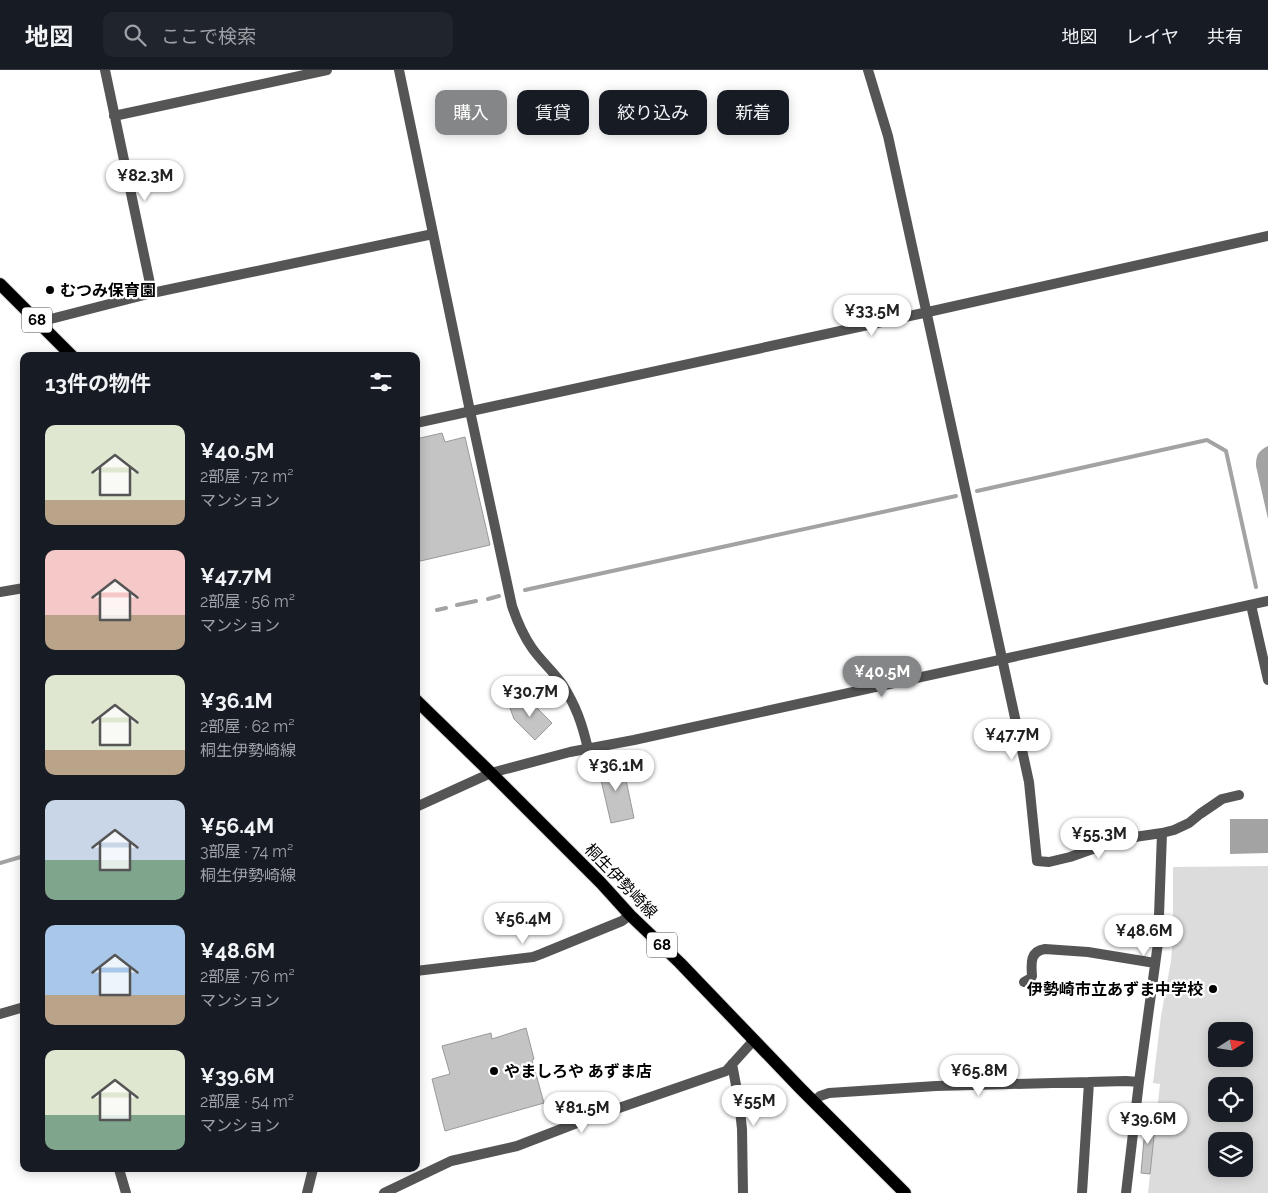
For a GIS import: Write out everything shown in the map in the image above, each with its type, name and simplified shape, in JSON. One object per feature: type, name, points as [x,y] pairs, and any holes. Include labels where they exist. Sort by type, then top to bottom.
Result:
[{"type":"main road","name":"68","points":[[0,284],[68,352]]},
{"type":"main road","name":"桐生伊勢崎線","points":[[420,704],[491,772],[905,1193]]},
{"type":"street","points":[[105,70],[152,294]]},
{"type":"street","points":[[114,116],[327,70]]},
{"type":"street","points":[[398,70],[517,622],[534,650],[550,668],[571,699],[582,724],[588,749]]},
{"type":"street","points":[[868,70],[888,136],[928,312],[1029,782],[1037,861],[1049,862],[1070,857],[1121,839],[1174,830],[1189,823],[1222,799],[1239,796]]},
{"type":"street","points":[[39,322],[152,294],[433,234]]},
{"type":"street","points":[[420,422],[1268,236]]},
{"type":"street","points":[[0,592],[20,589]]},
{"type":"street","points":[[420,804],[491,772],[588,749],[1268,601]]},
{"type":"street","points":[[1251,605],[1268,680]]},
{"type":"street","points":[[1126,1193],[1158,943],[1162,833]]},
{"type":"street","points":[[420,970],[541,954],[622,921],[630,915]]},
{"type":"street","points":[[1024,982],[1032,976],[1033,956],[1040,950],[1045,949],[1102,954],[1155,963]]},
{"type":"street","points":[[0,1014],[20,1007]]},
{"type":"street","points":[[384,1193],[450,1160],[517,1146],[590,1118],[726,1071],[754,1040]]},
{"type":"street","points":[[732,1064],[742,1129],[743,1193]]},
{"type":"street","points":[[1082,1193],[1089,1082]]},
{"type":"street","points":[[814,1102],[820,1096],[829,1093],[936,1086],[1139,1082]]},
{"type":"street","points":[[120,1172],[126,1193]]},
{"type":"street","points":[[307,1193],[312,1172]]},
{"type":"shaded area","points":[[1268,446],[1268,519],[1256,459],[1258,454]]},
{"type":"shaded area","points":[[1230,819],[1268,819],[1268,853],[1230,854]]},
{"type":"shaded area","name":"伊勢崎市立あずま中学校","points":[[1268,866],[1268,1193],[1148,1193],[1160,1084],[1153,1083],[1173,936],[1173,867]]},
{"type":"building","points":[[442,433],[445,442],[465,437],[490,545],[420,561],[420,438]]},
{"type":"building","points":[[524,695],[552,723],[535,740],[514,719],[510,708]]},
{"type":"building","points":[[622,761],[634,818],[611,823],[598,767]]},
{"type":"building","points":[[526,1028],[534,1059],[532,1060],[544,1103],[445,1131],[432,1079],[450,1074],[442,1046],[491,1033],[492,1039]]},
{"type":"building","points":[[1146,1117],[1156,1118],[1150,1174],[1141,1173]]},
{"type":"waterway","points":[[977,491],[1207,440],[1226,451],[1256,587]]},
{"type":"waterway","points":[[525,590],[956,496]]},
{"type":"waterway","points":[[488,599],[499,596]]},
{"type":"waterway","points":[[457,605],[476,601]]},
{"type":"waterway","points":[[437,610],[446,608]]},
{"type":"waterway","points":[[0,863],[20,857]]},
{"type":"place","name":"むつみ保育園","points":[[50,290]]},
{"type":"place","name":"伊勢崎市立あずま中学校","points":[[1213,989]]},
{"type":"place","name":"やましろや あずま店","points":[[494,1071]]}]
